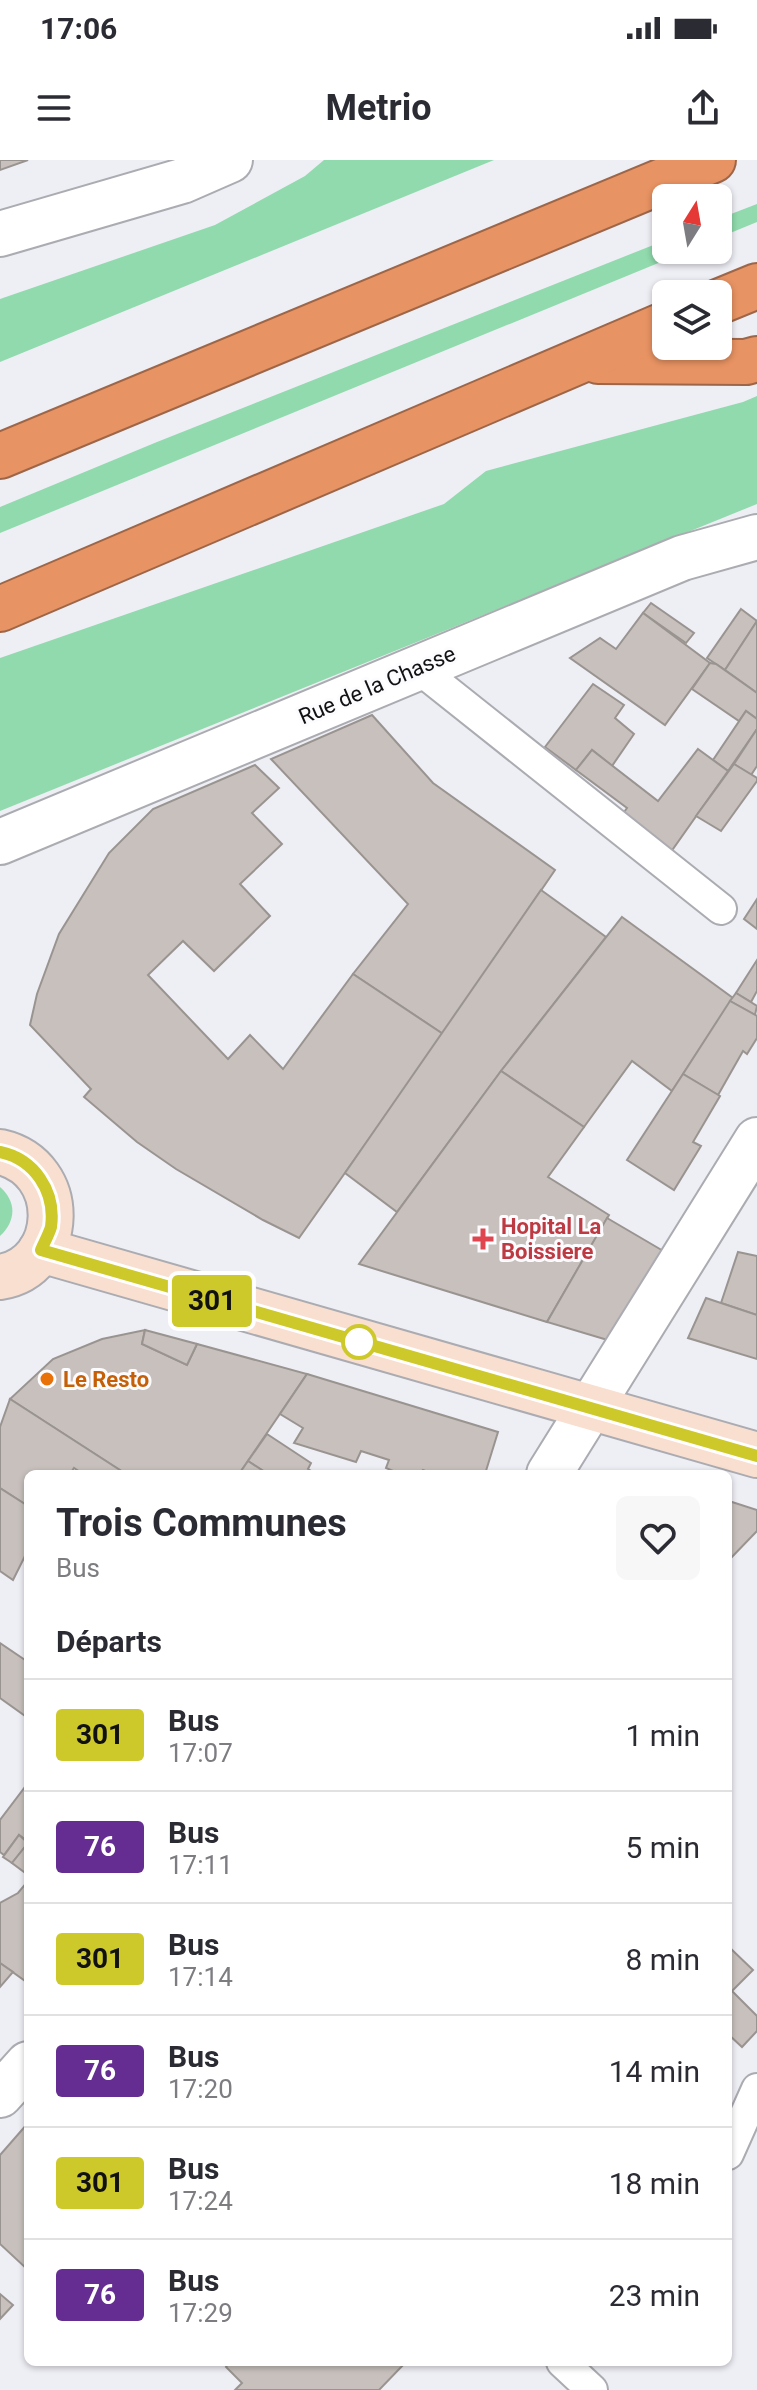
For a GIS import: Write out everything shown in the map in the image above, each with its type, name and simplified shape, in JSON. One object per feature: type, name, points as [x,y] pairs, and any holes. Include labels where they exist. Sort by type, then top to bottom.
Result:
[{"type":"highway","points":[[0,456],[713,160]]},
{"type":"highway","points":[[732,296],[757,286]]},
{"type":"highway","points":[[0,609],[652,330]]},
{"type":"highway","points":[[580,361],[746,362],[757,359]]},
{"type":"main road","points":[[0,1152],[16,1155],[39,1173],[51,1200],[51,1228],[41,1250],[26,1265],[0,1277]]},
{"type":"main road","points":[[41,1250],[757,1455]]},
{"type":"street","points":[[0,234],[182,181],[230,160]]},
{"type":"street","name":"Rue de la Chasse","points":[[0,842],[682,558],[757,537]]},
{"type":"street","points":[[552,1470],[757,1140]]},
{"type":"street","points":[[0,2095],[24,2068]]},
{"type":"lane","points":[[418,668],[721,909]]},
{"type":"lane","points":[[732,2145],[757,2089]]},
{"type":"lane","points":[[566,2366],[592,2390]]},
{"type":"green space","points":[[324,160],[494,160],[0,362],[0,299],[215,225],[305,176]]},
{"type":"green space","points":[[757,204],[757,222],[732,232],[732,214]]},
{"type":"green space","points":[[652,246],[652,264],[656,264],[0,533],[0,507]]},
{"type":"green space","points":[[757,396],[757,504],[0,811],[0,658],[444,504],[486,471]]},
{"type":"green space","points":[[0,1187],[12,1205],[12,1218],[0,1236]]},
{"type":"building","points":[[0,160],[28,160],[0,170]]},
{"type":"building","points":[[651,603],[694,633],[686,643],[643,613]]},
{"type":"building","points":[[741,609],[757,621],[725,670],[707,658]]},
{"type":"building","points":[[643,613],[710,663],[665,725],[570,658],[600,638],[616,649]]},
{"type":"building","points":[[757,621],[757,693],[725,670]]},
{"type":"building","points":[[710,663],[757,693],[757,719],[746,711],[739,721],[692,689]]},
{"type":"building","points":[[593,684],[624,705],[615,718],[634,734],[612,766],[592,750],[576,770],[545,747]]},
{"type":"building","points":[[746,711],[757,719],[757,729],[728,771],[713,760]]},
{"type":"building","points":[[372,715],[433,783],[555,870],[443,1034],[353,974],[408,904],[271,759]]},
{"type":"building","points":[[757,729],[757,766],[751,775],[734,764]]},
{"type":"building","points":[[698,749],[728,771],[668,856],[619,819],[627,808],[576,770],[592,750],[658,801]]},
{"type":"building","points":[[734,764],[757,778],[757,781],[721,831],[696,816]]},
{"type":"building","points":[[255,765],[279,788],[252,813],[282,844],[240,884],[270,916],[214,971],[183,941],[148,975],[228,1059],[250,1035],[283,1069],[353,974],[443,1034],[299,1238],[176,1169],[137,1142],[84,1097],[91,1089],[30,1025],[37,994],[59,934],[109,853],[153,809]]},
{"type":"building","points":[[541,890],[606,937],[501,1071],[397,1212],[345,1173]]},
{"type":"building","points":[[757,899],[757,929],[744,919]]},
{"type":"building","points":[[622,917],[733,998],[672,1091],[632,1061],[584,1127],[501,1071]]},
{"type":"building","points":[[757,960],[757,991],[751,1002],[736,993]]},
{"type":"building","points":[[736,993],[757,1006],[755,1015],[730,1001]]},
{"type":"building","points":[[730,1001],[757,1016],[757,1038],[747,1054],[743,1051],[718,1095],[683,1074]]},
{"type":"building","points":[[501,1071],[584,1127],[548,1177],[609,1215],[547,1322],[359,1264]]},
{"type":"building","points":[[683,1074],[720,1096],[693,1142],[701,1146],[674,1190],[627,1160]]},
{"type":"building","points":[[607,1218],[665,1252],[611,1341],[547,1322]]},
{"type":"building","points":[[738,1252],[757,1256],[757,1315],[721,1303]]},
{"type":"building","points":[[706,1298],[757,1315],[757,1359],[688,1338]]},
{"type":"building","points":[[145,1330],[142,1344],[187,1365],[197,1344],[307,1374],[242,1470],[120,1470],[10,1399],[53,1359],[102,1339]]},
{"type":"building","points":[[145,1330],[197,1344],[187,1365],[142,1344]]},
{"type":"building","points":[[307,1374],[498,1432],[486,1470],[391,1470],[386,1468],[389,1460],[361,1451],[356,1462],[294,1443],[303,1428],[280,1414]]},
{"type":"building","points":[[10,1399],[120,1470],[24,1470],[24,1503],[0,1488],[0,1427]]},
{"type":"building","points":[[267,1434],[311,1463],[310,1470],[262,1470],[248,1461]]},
{"type":"building","points":[[248,1461],[262,1470],[242,1470]]},
{"type":"building","points":[[0,1488],[24,1503],[24,1558],[13,1580],[0,1571]]},
{"type":"building","points":[[732,1502],[757,1510],[757,1531],[732,1557]]},
{"type":"building","points":[[0,1643],[24,1659],[24,1715],[0,1698]]},
{"type":"building","points":[[24,1788],[24,1839],[19,1835],[4,1855],[0,1852],[0,1820]]},
{"type":"building","points":[[19,1835],[24,1839],[24,1848],[12,1863],[3,1857]]},
{"type":"building","points":[[24,1848],[24,1872],[12,1863]]},
{"type":"building","points":[[24,1886],[24,1980],[0,1963],[0,1903]]},
{"type":"building","points":[[732,1950],[753,1970],[732,1991]]},
{"type":"building","points":[[0,1963],[13,1972],[0,1987]]},
{"type":"building","points":[[732,1991],[757,2016],[757,2031],[742,2047],[732,2038]]},
{"type":"building","points":[[24,2128],[24,2266],[0,2244],[0,2155]]},
{"type":"building","points":[[0,2294],[13,2305],[0,2319]]},
{"type":"building","points":[[402,2366],[379,2390],[235,2390],[242,2383],[226,2367]]},
{"type":"bus line","name":"301","points":[[0,1152],[16,1155],[39,1173],[51,1200],[51,1228],[41,1250],[757,1456]]},
{"type":"place","name":"Hopital La Boissiere","points":[[483,1239]]},
{"type":"place","name":"Le Resto","points":[[47,1379]]}]
